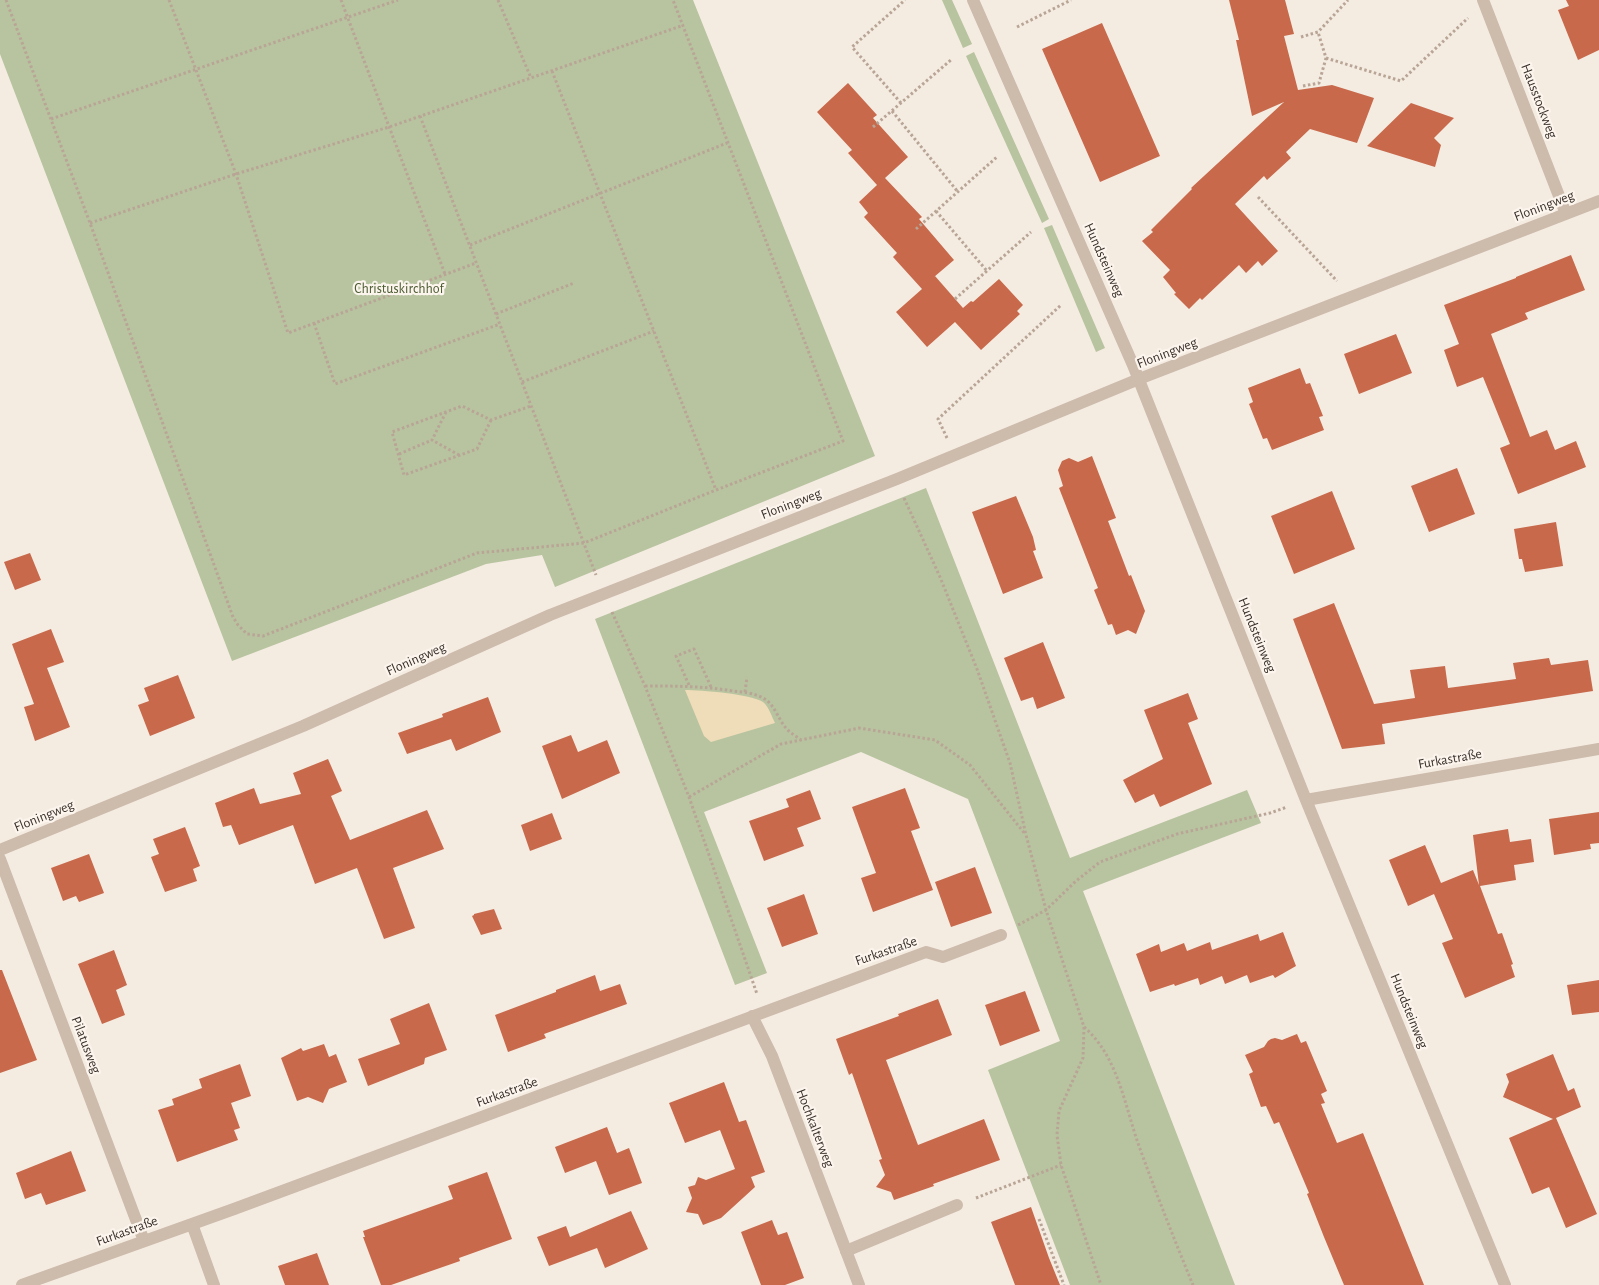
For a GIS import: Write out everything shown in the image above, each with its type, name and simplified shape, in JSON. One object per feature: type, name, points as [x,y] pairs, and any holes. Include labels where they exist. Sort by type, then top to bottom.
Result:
[{"type":"street","name":"Hundsteinweg","points":[[973,0],[1139,379],[1306,800],[1505,1285]]},
{"type":"street","name":"Hausstockweg","points":[[1484,1],[1566,214]]},
{"type":"street","name":"Floningweg","points":[[0,850],[303,726],[550,615],[897,479],[1139,379],[1599,201]]},
{"type":"street","name":"Furkastraße","points":[[1306,800],[1599,749]]},
{"type":"street","name":"Pilatusweg","points":[[0,859],[144,1241]]},
{"type":"street","name":"Furkastraße","points":[[22,1285],[192,1224],[926,952],[943,957],[1001,935]]},
{"type":"street","name":"Hochkalterweg","points":[[752,1016],[772,1056],[859,1285]]},
{"type":"street","points":[[846,1251],[957,1205]]},
{"type":"street","points":[[192,1224],[214,1285]]},
{"type":"path","points":[[6,0],[90,223],[233,617],[247,634],[263,636],[477,553],[584,543],[843,441],[673,0]]},
{"type":"path","points":[[169,0],[236,174],[288,333],[476,262]]},
{"type":"path","points":[[341,0],[445,274]]},
{"type":"path","points":[[51,119],[398,0]]},
{"type":"path","points":[[498,0],[531,78]]},
{"type":"path","points":[[901,103],[852,47],[905,0]]},
{"type":"path","points":[[1017,27],[1071,0]]},
{"type":"path","points":[[1301,37],[1318,32],[1348,0]]},
{"type":"path","points":[[1326,58],[1401,81],[1484,1]]},
{"type":"path","points":[[90,223],[236,174],[389,127],[684,26]]},
{"type":"path","points":[[1303,86],[1319,83],[1326,58],[1318,32]]},
{"type":"path","points":[[873,127],[952,59]]},
{"type":"path","points":[[552,71],[716,490]]},
{"type":"path","points":[[892,111],[958,192]]},
{"type":"path","points":[[420,116],[597,578]]},
{"type":"path","points":[[470,245],[727,143]]},
{"type":"path","points":[[916,229],[998,156]]},
{"type":"path","points":[[1258,197],[1339,283]]},
{"type":"path","points":[[936,211],[987,271]]},
{"type":"path","points":[[955,299],[1031,232]]},
{"type":"path","points":[[496,314],[574,283]]},
{"type":"path","points":[[947,438],[938,419],[1061,305]]},
{"type":"path","points":[[314,323],[335,384],[500,324]]},
{"type":"path","points":[[522,382],[654,331]]},
{"type":"path","points":[[492,420],[462,406],[392,432],[404,475],[477,449],[492,420],[531,406]]},
{"type":"path","points":[[398,454],[432,440],[446,412]]},
{"type":"path","points":[[432,440],[459,456]]},
{"type":"path","points":[[897,479],[940,577],[977,670],[1010,764],[1046,910],[1084,1027],[1082,1058],[1059,1111],[1057,1135],[1061,1164],[1101,1285]]},
{"type":"path","points":[[609,607],[645,686],[688,796],[759,997],[752,1016]]},
{"type":"path","points":[[689,685],[676,656],[694,649],[711,687]]},
{"type":"path","points":[[745,692],[747,677]]},
{"type":"path","points":[[645,686],[689,685],[711,687],[745,692],[764,698],[772,706],[787,730],[801,740]]},
{"type":"path","points":[[688,796],[781,744],[859,728],[934,740],[970,765],[1026,835]]},
{"type":"path","points":[[1001,935],[1046,910],[1076,881],[1100,862],[1177,834],[1270,813],[1306,800]]},
{"type":"path","points":[[1084,1027],[1093,1034],[1113,1067],[1133,1130],[1193,1285]]},
{"type":"path","points":[[957,1205],[1061,1164]]},
{"type":"path","points":[[1039,1219],[1064,1285]]},
{"type":"green space","name":"Christuskirchhof","points":[[0,0],[693,0],[875,456],[555,587],[542,555],[486,564],[232,661],[0,54]]},
{"type":"green space","points":[[942,0],[952,0],[972,44],[963,48]]},
{"type":"green space","points":[[974,52],[1049,219],[1042,223],[966,56]]},
{"type":"green space","points":[[1052,225],[1105,348],[1096,352],[1044,228]]},
{"type":"green space","points":[[926,488],[1070,858],[1247,790],[1261,823],[1083,891],[1235,1285],[1070,1285],[988,1070],[1060,1041],[968,799],[861,752],[704,812],[767,973],[735,985],[595,619]]},
{"type":"sand","points":[[685,690],[725,693],[757,699],[763,702],[769,709],[775,723],[711,742],[704,736]]},
{"type":"building","points":[[1229,0],[1285,0],[1294,34],[1284,36],[1298,90],[1332,85],[1374,98],[1357,143],[1310,129],[1286,152],[1291,158],[1267,180],[1264,176],[1235,204],[1278,251],[1262,266],[1258,261],[1246,273],[1239,265],[1202,300],[1200,298],[1189,309],[1174,294],[1176,293],[1163,277],[1170,270],[1142,241],[1153,232],[1151,230],[1191,188],[1284,102],[1252,116],[1236,40],[1239,40]]},
{"type":"building","points":[[1566,0],[1599,0],[1599,50],[1578,60],[1558,10],[1569,6]]},
{"type":"building","points":[[1102,23],[1160,156],[1100,182],[1042,49]]},
{"type":"building","points":[[848,83],[877,115],[873,118],[908,157],[885,178],[922,217],[919,219],[954,260],[935,276],[963,308],[971,301],[973,302],[999,279],[1023,305],[1017,311],[1020,314],[981,350],[955,322],[927,347],[896,312],[922,289],[893,257],[897,253],[864,217],[868,213],[859,202],[877,185],[848,153],[852,150],[817,112]]},
{"type":"building","points":[[1411,103],[1454,118],[1434,138],[1441,145],[1435,167],[1367,146]]},
{"type":"building","points":[[1571,255],[1585,290],[1525,313],[1528,319],[1491,334],[1530,437],[1547,430],[1555,450],[1576,441],[1586,467],[1518,494],[1500,448],[1510,444],[1483,377],[1457,387],[1444,350],[1459,344],[1444,305]]},
{"type":"building","points":[[1396,334],[1412,373],[1359,394],[1344,354]]},
{"type":"building","points":[[1300,368],[1306,384],[1310,383],[1323,416],[1319,417],[1324,430],[1272,450],[1267,438],[1263,439],[1249,404],[1253,402],[1248,388]]},
{"type":"building","points":[[1092,456],[1116,518],[1108,521],[1145,611],[1136,634],[1128,630],[1116,635],[1112,624],[1108,625],[1094,590],[1098,588],[1059,488],[1063,486],[1058,470],[1062,461],[1069,458],[1078,462]]},
{"type":"building","points":[[1457,468],[1475,514],[1429,532],[1411,486]]},
{"type":"building","points":[[1332,491],[1355,549],[1294,574],[1271,516]]},
{"type":"building","points":[[1016,496],[1033,537],[1036,550],[1033,551],[1043,578],[1003,594],[972,512]]},
{"type":"building","points":[[1556,522],[1563,566],[1525,572],[1522,559],[1519,559],[1514,529]]},
{"type":"building","points":[[30,553],[41,580],[15,590],[4,562]]},
{"type":"building","points":[[1334,603],[1374,704],[1415,698],[1410,670],[1445,666],[1448,688],[1516,679],[1513,663],[1549,658],[1551,665],[1588,660],[1593,691],[1382,724],[1385,744],[1342,749],[1293,619]]},
{"type":"building","points":[[51,629],[64,662],[47,668],[70,727],[35,741],[24,707],[34,704],[12,644]]},
{"type":"building","points":[[1043,642],[1065,698],[1037,709],[1033,697],[1021,701],[1004,658]]},
{"type":"building","points":[[178,675],[195,718],[150,736],[138,705],[149,701],[144,688]]},
{"type":"building","points":[[1188,693],[1198,719],[1188,723],[1212,784],[1160,807],[1154,794],[1135,803],[1123,780],[1163,759],[1144,710]]},
{"type":"building","points":[[488,697],[501,732],[456,751],[451,739],[407,754],[398,733],[443,717],[442,714]]},
{"type":"building","points":[[571,735],[578,752],[607,740],[620,773],[562,799],[542,746]]},
{"type":"building","points":[[328,759],[342,791],[331,796],[350,840],[427,810],[444,849],[393,868],[415,928],[384,939],[357,868],[315,884],[293,825],[239,845],[231,825],[223,827],[215,803],[254,788],[260,804],[301,794],[293,773]]},
{"type":"building","points":[[905,788],[920,828],[911,831],[933,890],[873,912],[861,878],[876,873],[852,807]]},
{"type":"building","points":[[810,790],[821,819],[797,828],[804,846],[764,861],[749,821],[789,807],[786,799]]},
{"type":"building","points":[[1599,812],[1599,843],[1590,844],[1591,849],[1554,855],[1549,819]]},
{"type":"building","points":[[552,813],[562,839],[530,851],[521,825]]},
{"type":"building","points":[[185,827],[200,866],[193,869],[197,881],[165,892],[151,857],[159,854],[153,839]]},
{"type":"building","points":[[1508,829],[1510,842],[1531,839],[1534,862],[1514,865],[1516,880],[1480,886],[1498,934],[1502,933],[1513,964],[1511,965],[1515,977],[1465,998],[1442,943],[1453,939],[1434,894],[1408,906],[1389,860],[1425,845],[1441,883],[1473,870],[1479,885],[1473,835]]},
{"type":"building","points":[[89,854],[104,893],[79,902],[76,896],[63,901],[51,868]]},
{"type":"building","points":[[975,867],[992,913],[951,927],[935,882]]},
{"type":"building","points":[[804,894],[818,934],[782,947],[767,908]]},
{"type":"building","points":[[494,909],[502,929],[481,935],[472,916]]},
{"type":"building","points":[[1283,932],[1296,966],[1275,978],[1273,975],[1250,983],[1247,975],[1225,984],[1222,976],[1200,985],[1198,978],[1150,992],[1136,954],[1159,944],[1161,952],[1184,943],[1187,951],[1210,942],[1212,950],[1258,934],[1260,941]]},
{"type":"building","points":[[114,950],[127,985],[116,990],[125,1015],[102,1024],[78,964]]},
{"type":"building","points":[[0,970],[2,970],[37,1060],[0,1073]]},
{"type":"building","points":[[595,975],[600,991],[620,984],[627,1004],[544,1034],[546,1038],[508,1052],[495,1015]]},
{"type":"building","points":[[1599,980],[1599,1012],[1572,1015],[1567,985]]},
{"type":"building","points":[[1025,991],[1040,1031],[1000,1046],[985,1005]]},
{"type":"building","points":[[938,999],[952,1035],[886,1060],[918,1145],[984,1119],[1000,1160],[894,1200],[891,1192],[876,1187],[885,1175],[879,1160],[882,1159],[852,1073],[849,1075],[836,1039],[899,1016],[898,1014]]},
{"type":"building","points":[[429,1003],[447,1050],[425,1058],[424,1064],[368,1086],[358,1059],[400,1044],[390,1019]]},
{"type":"building","points":[[1297,1034],[1301,1043],[1306,1041],[1327,1091],[1321,1094],[1325,1103],[1321,1104],[1337,1143],[1363,1133],[1424,1285],[1344,1285],[1307,1194],[1309,1193],[1279,1122],[1274,1124],[1266,1106],[1261,1107],[1249,1074],[1253,1072],[1245,1055],[1264,1047],[1271,1039],[1282,1040]]},
{"type":"building","points":[[324,1044],[329,1057],[336,1054],[347,1082],[329,1089],[323,1103],[308,1097],[297,1101],[281,1058],[301,1048],[303,1051]]},
{"type":"building","points":[[1553,1054],[1568,1091],[1574,1088],[1581,1107],[1556,1118],[1597,1214],[1566,1228],[1549,1187],[1532,1194],[1509,1138],[1553,1119],[1503,1097],[1509,1082],[1506,1074]]},
{"type":"building","points":[[240,1064],[251,1096],[231,1103],[240,1128],[234,1130],[238,1140],[177,1162],[158,1110],[174,1105],[172,1099],[202,1088],[199,1079]]},
{"type":"building","points":[[724,1082],[739,1122],[746,1120],[765,1172],[751,1177],[755,1187],[721,1218],[703,1225],[698,1214],[686,1212],[692,1198],[688,1187],[695,1185],[698,1177],[706,1180],[735,1169],[720,1130],[685,1143],[669,1103]]},
{"type":"building","points":[[607,1127],[617,1153],[629,1148],[642,1183],[609,1195],[596,1161],[565,1173],[555,1147]]},
{"type":"building","points":[[71,1151],[86,1191],[46,1205],[41,1193],[25,1199],[16,1173]]},
{"type":"building","points":[[487,1172],[512,1239],[459,1258],[460,1261],[391,1285],[381,1285],[363,1237],[365,1237],[363,1231],[453,1199],[448,1186]]},
{"type":"building","points":[[1031,1207],[1060,1285],[1015,1285],[991,1222]]},
{"type":"building","points":[[631,1211],[648,1249],[605,1268],[597,1248],[549,1266],[537,1237],[566,1226],[570,1237]]},
{"type":"building","points":[[772,1220],[778,1235],[787,1232],[804,1278],[785,1285],[761,1285],[741,1232]]},
{"type":"building","points":[[317,1253],[329,1285],[285,1285],[278,1266]]}]
